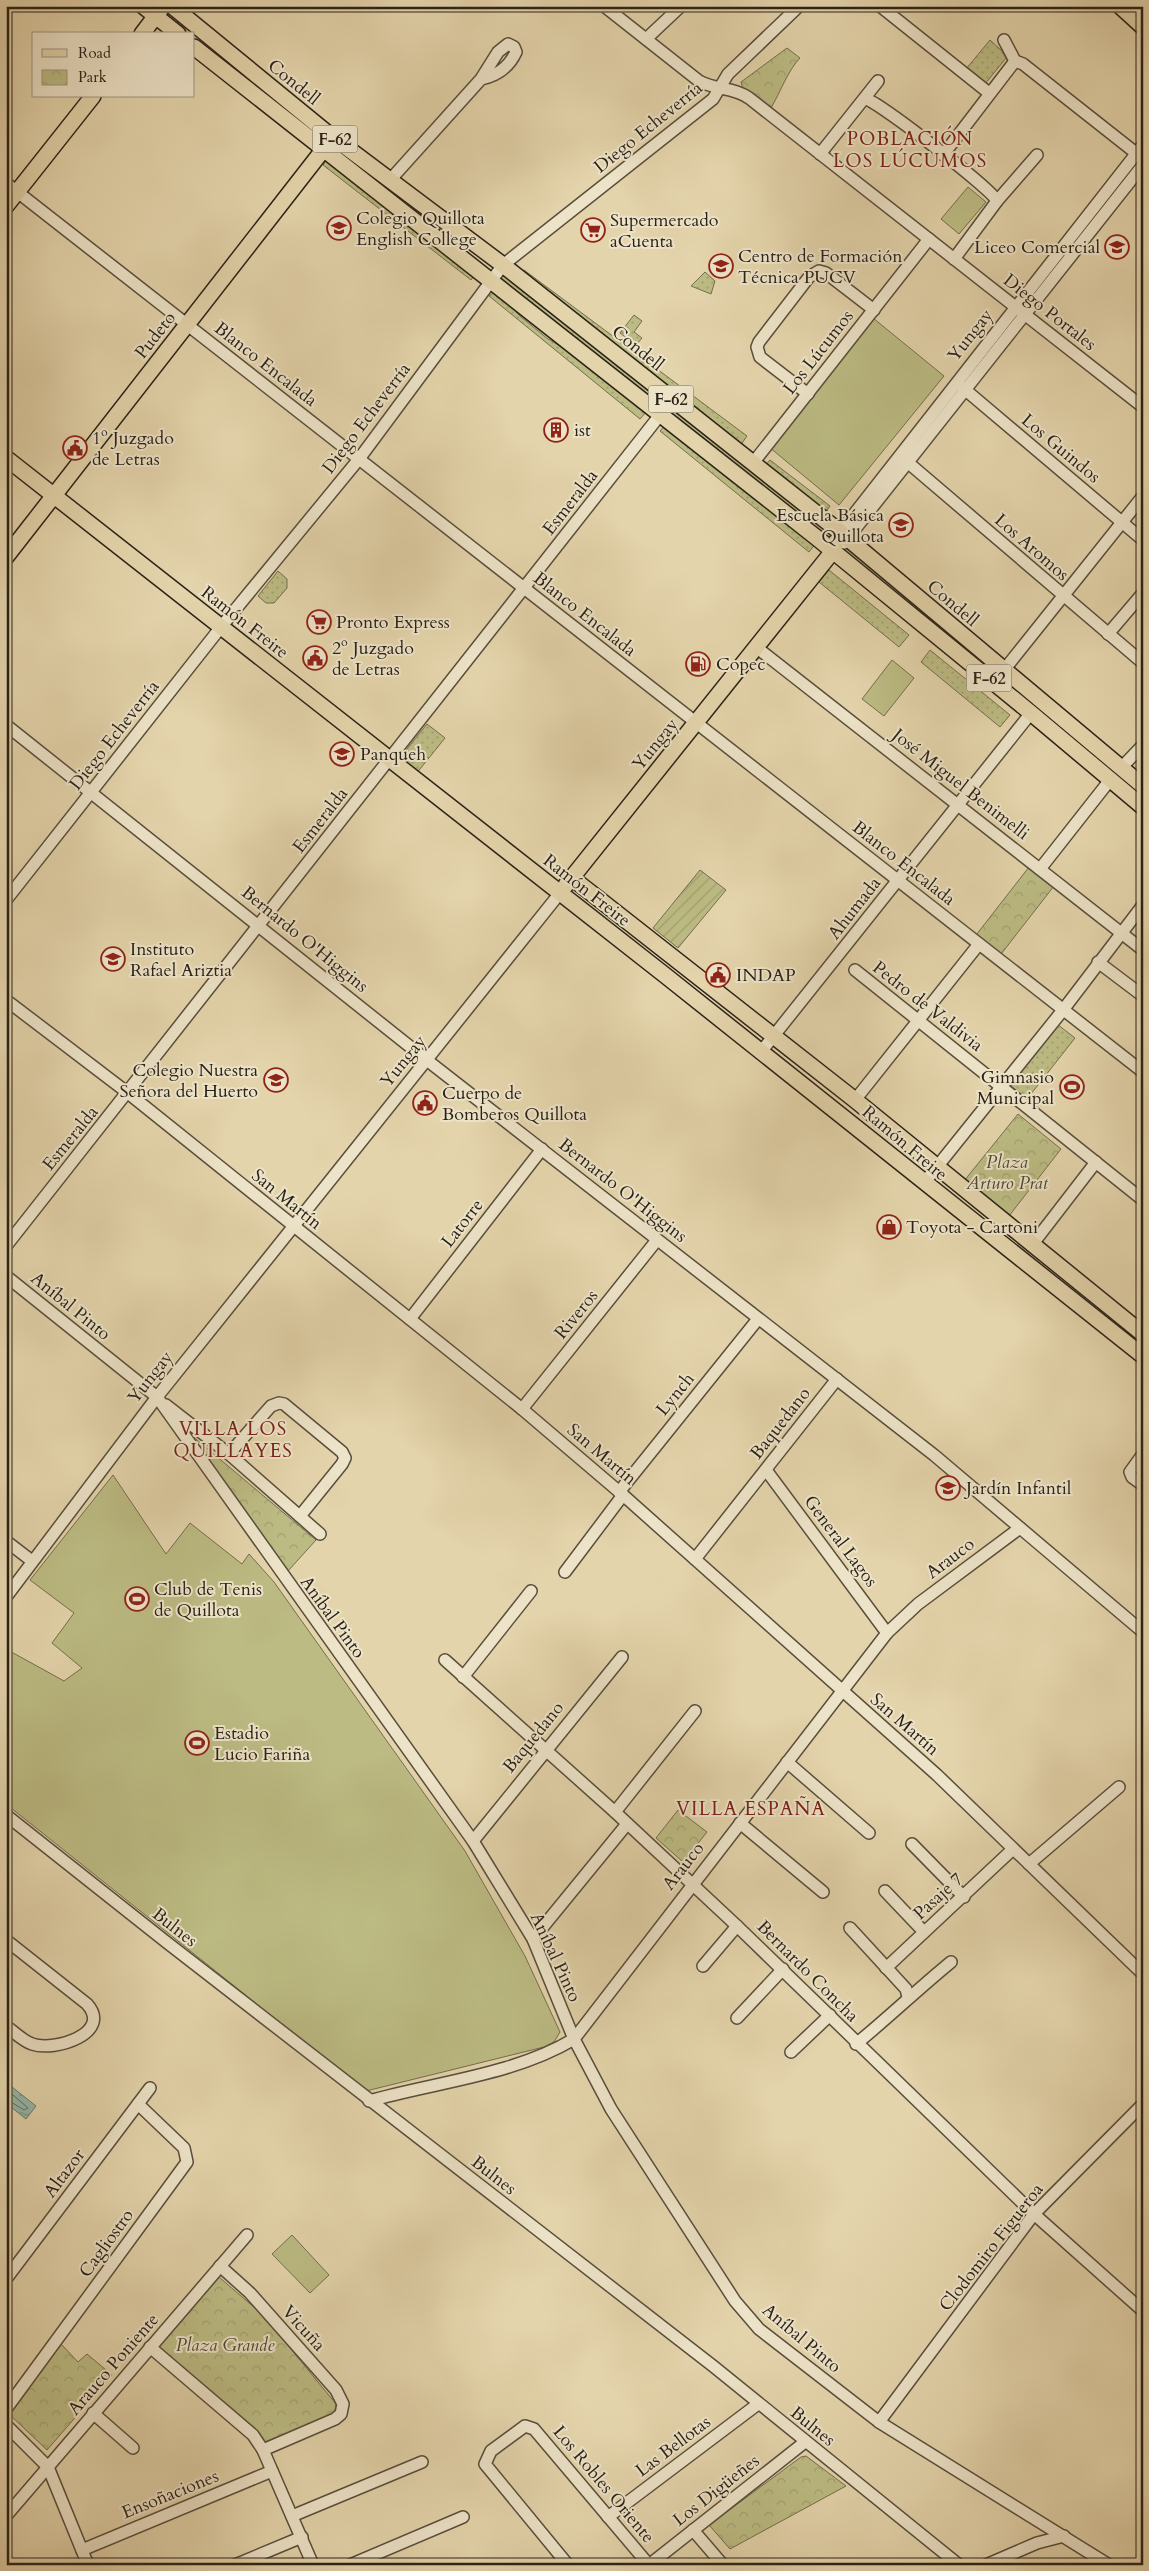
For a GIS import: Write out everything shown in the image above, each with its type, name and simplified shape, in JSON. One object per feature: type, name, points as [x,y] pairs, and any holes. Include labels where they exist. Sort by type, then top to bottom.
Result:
[{"type":"main road","points":[[143,6],[160,11],[176,32]]},
{"type":"main road","name":"Condell","points":[[172,6],[326,132],[503,265],[844,536],[1143,786]]},
{"type":"main road","points":[[1120,6],[1143,27]]},
{"type":"main road","points":[[144,32],[160,11]]},
{"type":"main road","name":"Condell","points":[[195,47],[832,551],[1031,712],[1143,807]]},
{"type":"main road","points":[[6,206],[12,187],[91,98]]},
{"type":"main road","name":"Pudeto","points":[[6,557],[323,150],[326,132]]},
{"type":"main road","name":"Ramón Freire","points":[[6,458],[560,892],[760,1053],[852,1122],[924,1183],[1143,1356]]},
{"type":"main road","name":"Yungay","points":[[560,892],[844,536]]},
{"type":"main road","name":"Ramón Freire","points":[[572,878],[855,1100],[1032,1245],[1141,1328]]},
{"type":"main road","points":[[1125,1342],[1141,1328]]},
{"type":"street","name":"Diego Portales","points":[[604,6],[699,81],[719,88],[733,90],[746,96],[1143,407]]},
{"type":"street","points":[[646,39],[681,6]]},
{"type":"street","name":"Diego Echeverría","points":[[6,900],[221,627],[359,459],[503,265],[709,102],[728,74],[799,6]]},
{"type":"street","points":[[880,6],[989,93]]},
{"type":"street","points":[[1004,40],[1014,61],[1023,64],[1141,152]]},
{"type":"street","points":[[943,155],[1014,61]]},
{"type":"street","points":[[391,179],[481,79]]},
{"type":"street","points":[[820,154],[858,106],[866,99],[878,81]]},
{"type":"street","points":[[866,99],[991,192],[997,202]]},
{"type":"street","name":"Yungay","points":[[844,536],[900,455],[1141,152]]},
{"type":"street","points":[[954,259],[997,202],[1037,155]]},
{"type":"street","name":"Yungay","points":[[844,536],[909,463],[1143,166]]},
{"type":"street","name":"Blanco Encalada","points":[[12,187],[1143,1072]]},
{"type":"street","name":"Los Lúcumos","points":[[753,463],[929,240]]},
{"type":"street","points":[[808,394],[760,356],[758,352],[759,342],[787,306],[809,278],[820,271],[826,273],[874,310]]},
{"type":"street","name":"Los Guindos","points":[[956,383],[1143,540]]},
{"type":"street","name":"Esmeralda","points":[[6,1246],[525,589],[660,415]]},
{"type":"street","name":"Los Aromos","points":[[900,455],[1062,596],[1143,663]]},
{"type":"street","points":[[1004,670],[1143,496]]},
{"type":"street","points":[[1108,634],[1143,593]]},
{"type":"street","name":"José Miguel Benimelli","points":[[756,647],[1143,950]]},
{"type":"street","name":"Ahumada","points":[[760,1053],[1031,712]]},
{"type":"street","name":"Bernardo O'Higgins","points":[[6,725],[260,925],[428,1061],[934,1455],[1143,1632]]},
{"type":"street","points":[[1121,768],[1143,745]]},
{"type":"street","points":[[1040,869],[1110,780]]},
{"type":"street","name":"Yungay","points":[[6,1597],[157,1398],[428,1061],[560,892]]},
{"type":"street","points":[[924,1183],[1063,1010],[1143,905]]},
{"type":"street","points":[[855,1100],[979,944]]},
{"type":"street","points":[[1098,962],[1143,996]]},
{"type":"street","name":"Pedro de Valdivia","points":[[855,970],[1143,1200]]},
{"type":"street","name":"San Martín","points":[[6,1000],[128,1093],[522,1409],[695,1559],[937,1775],[1143,1974]]},
{"type":"street","name":"Latorre","points":[[410,1319],[542,1149]]},
{"type":"street","points":[[1032,1245],[1096,1162]]},
{"type":"street","name":"Riveros","points":[[522,1409],[657,1240]]},
{"type":"street","name":"Aníbal Pinto","points":[[6,1276],[157,1398],[473,1841],[533,1940],[574,2039],[611,2109],[735,2301],[759,2329],[878,2422],[1109,2565]]},
{"type":"street","name":"Lynch","points":[[565,1572],[621,1494],[758,1319]]},
{"type":"street","name":"Baquedano","points":[[695,1559],[837,1379]]},
{"type":"street","points":[[157,1398],[229,1454],[320,1534]]},
{"type":"street","points":[[229,1454],[271,1406],[279,1403],[284,1404],[342,1452],[344,1458],[342,1464],[300,1516]]},
{"type":"street","points":[[1143,1454],[1130,1472],[1132,1478],[1143,1485]]},
{"type":"street","name":"General Lagos","points":[[766,1470],[887,1633]]},
{"type":"street","name":"Arauco","points":[[369,2101],[505,2068],[549,2054],[574,2039],[887,1633],[918,1604],[1020,1528]]},
{"type":"street","points":[[6,1541],[32,1561]]},
{"type":"street","points":[[463,1676],[531,1591]]},
{"type":"street","name":"Baquedano","points":[[473,1841],[622,1657]]},
{"type":"street","name":"Bernardo Concha","points":[[445,1660],[615,1812],[783,1969],[830,2015],[856,2044],[1034,2214],[1143,2311]]},
{"type":"street","points":[[615,1812],[695,1711]]},
{"type":"street","points":[[787,1762],[869,1833]]},
{"type":"street","points":[[1029,1864],[1120,1787]]},
{"type":"street","name":"Bulnes","points":[[6,1815],[369,2101],[705,2360],[959,2565]]},
{"type":"street","points":[[740,1823],[823,1892]]},
{"type":"street","points":[[533,1940],[627,1824]]},
{"type":"street","points":[[912,1844],[964,1897]]},
{"type":"street","name":"Pasaje 7","points":[[886,1968],[964,1897],[1013,1849]]},
{"type":"street","points":[[885,1891],[924,1932]]},
{"type":"street","points":[[703,1966],[737,1926]]},
{"type":"street","points":[[850,1928],[906,1989],[908,1996]]},
{"type":"street","points":[[6,1940],[87,2004],[94,2012],[95,2019],[91,2028],[81,2037],[48,2046],[32,2044],[6,2026]]},
{"type":"street","points":[[856,2044],[900,2007],[908,1996],[951,1962]]},
{"type":"street","points":[[737,2018],[783,1969]]},
{"type":"street","points":[[791,2052],[830,2015]]},
{"type":"street","name":"Altazor","points":[[6,2279],[150,2088]]},
{"type":"street","name":"Cagliostro","points":[[6,2409],[187,2162],[184,2148],[138,2104]]},
{"type":"street","name":"Clodomiro Figueroa","points":[[878,2422],[1034,2214],[1143,2104]]},
{"type":"street","name":"Arauco Poniente","points":[[6,2516],[248,2234]]},
{"type":"street","name":"Vicuña","points":[[220,2266],[250,2294],[336,2390],[344,2404],[341,2414],[335,2419],[263,2450]]},
{"type":"street","points":[[150,2347],[253,2435],[263,2450],[313,2565]]},
{"type":"street","name":"Las Bellotas","points":[[608,2517],[758,2404]]},
{"type":"street","points":[[93,2413],[133,2448]]},
{"type":"street","points":[[6,2425],[48,2466],[88,2565]]},
{"type":"street","name":"Los Robles Oriente","points":[[568,2565],[489,2470],[485,2460],[491,2451],[517,2430],[525,2426],[531,2427],[649,2565]]},
{"type":"street","name":"Los Digüeñes","points":[[649,2565],[805,2442]]},
{"type":"street","points":[[292,2516],[422,2462]]},
{"type":"street","name":"Ensoñaciones","points":[[82,2550],[272,2471]]},
{"type":"street","points":[[350,2565],[464,2517]]},
{"type":"street","points":[[1036,2544],[1042,2532],[1041,2522]]},
{"type":"street","points":[[694,2530],[723,2565]]},
{"type":"street","points":[[986,2565],[1036,2544],[1064,2536]]},
{"type":"street","points":[[235,2565],[302,2537]]},
{"type":"green space","points":[[990,40],[1002,51],[1006,58],[985,84],[966,69]]},
{"type":"green space","points":[[787,48],[800,58],[788,75],[771,108],[743,89],[741,82]]},
{"type":"green space","points":[[327,160],[475,275],[471,280],[323,165]]},
{"type":"green space","points":[[968,187],[986,202],[959,234],[941,219]]},
{"type":"green space","points":[[524,270],[747,436],[740,446],[638,362],[520,272]]},
{"type":"green space","points":[[705,272],[715,281],[711,294],[691,286]]},
{"type":"green space","points":[[506,273],[832,534],[828,540],[500,282],[499,275]]},
{"type":"green space","points":[[496,291],[521,317],[548,339],[578,356],[647,411],[640,419],[489,296]]},
{"type":"green space","points":[[634,315],[642,321],[634,332],[642,338],[636,345],[620,333]]},
{"type":"green space","points":[[873,318],[944,376],[839,505],[769,447]]},
{"type":"green space","points":[[665,425],[816,543],[809,552],[660,431]]},
{"type":"green space","points":[[770,460],[830,506],[823,516],[763,468]]},
{"type":"green space","points":[[845,546],[922,612],[945,625],[1143,792],[1143,803],[841,551]]},
{"type":"green space","points":[[829,570],[909,635],[899,647],[819,582]]},
{"type":"green space","points":[[278,571],[287,579],[287,588],[274,603],[266,603],[258,596]]},
{"type":"green space","points":[[930,650],[1010,715],[1000,727],[921,662]]},
{"type":"green space","points":[[892,660],[914,678],[884,716],[862,699]]},
{"type":"green space","points":[[427,724],[445,738],[416,774],[398,760]]},
{"type":"green space","points":[[1029,867],[1054,886],[998,958],[973,939]]},
{"type":"green space","points":[[700,870],[726,890],[678,948],[653,928]]},
{"type":"green space","points":[[1057,1024],[1075,1038],[1027,1099],[1010,1085]]},
{"type":"green space","name":"Plaza Arturo Prat","points":[[1018,1114],[1061,1149],[1009,1216],[964,1181]]},
{"type":"green space","points":[[190,1434],[316,1540],[288,1571]]},
{"type":"green space","name":"Estadio Lucio Fariña","points":[[113,1475],[166,1554],[190,1523],[242,1564],[249,1554],[274,1582],[465,1851],[525,1956],[560,2032],[554,2042],[544,2047],[366,2091],[6,1804],[6,1649],[64,1681],[82,1668],[52,1643],[74,1613],[30,1580]]},
{"type":"green space","points":[[678,1810],[707,1832],[683,1862],[656,1838]]},
{"type":"green space","points":[[292,2235],[329,2275],[310,2293],[272,2254]]},
{"type":"green space","name":"Plaza Grande","points":[[219,2277],[263,2315],[336,2404],[334,2416],[262,2443],[159,2347]]},
{"type":"green space","points":[[61,2344],[78,2362],[87,2354],[112,2375],[47,2450],[8,2413]]},
{"type":"green space","points":[[806,2456],[846,2486],[730,2549],[709,2525],[801,2457]]},
{"type":"water","points":[[7,2083],[36,2106],[26,2119],[6,2103]]},
{"type":"place","name":"Colegio Quillota English College","points":[[339,228]]},
{"type":"place","name":"Supermercado aCuenta","points":[[593,230]]},
{"type":"place","name":"Liceo Comercial","points":[[1117,247]]},
{"type":"place","name":"Centro de Formación Técnica PUCV","points":[[721,266]]},
{"type":"place","name":"ist","points":[[556,430]]},
{"type":"place","name":"1º Juzgado de Letras","points":[[75,448]]},
{"type":"place","name":"Escuela Básica Quillota","points":[[901,525]]},
{"type":"place","name":"Pronto Express","points":[[319,622]]},
{"type":"place","name":"2º Juzgado de Letras","points":[[315,658]]},
{"type":"place","name":"Copec","points":[[698,664]]},
{"type":"place","name":"Panqueh","points":[[342,754]]},
{"type":"place","name":"Instituto Rafael Ariztia","points":[[113,959]]},
{"type":"place","name":"INDAP","points":[[718,975]]},
{"type":"place","name":"Colegio Nuestra Señora del Huerto","points":[[276,1080]]},
{"type":"place","name":"Gimnasio Municipal","points":[[1072,1087]]},
{"type":"place","name":"Cuerpo de Bomberos Quillota","points":[[425,1103]]},
{"type":"place","name":"Toyota - Cartoni","points":[[889,1227]]},
{"type":"place","name":"Jardín Infantil","points":[[948,1488]]},
{"type":"place","name":"Club de Tenis de Quillota","points":[[137,1599]]},
{"type":"place","name":"Estadio Lucio Fariña","points":[[197,1743]]},
{"type":"district","name":"POBLACIÓN LOS LÚCUMOS","points":[[910,149]]},
{"type":"district","name":"VILLA LOS QUILLAYES","points":[[233,1439]]},
{"type":"district","name":"VILLA ESPAÑA","points":[[751,1808]]}]
